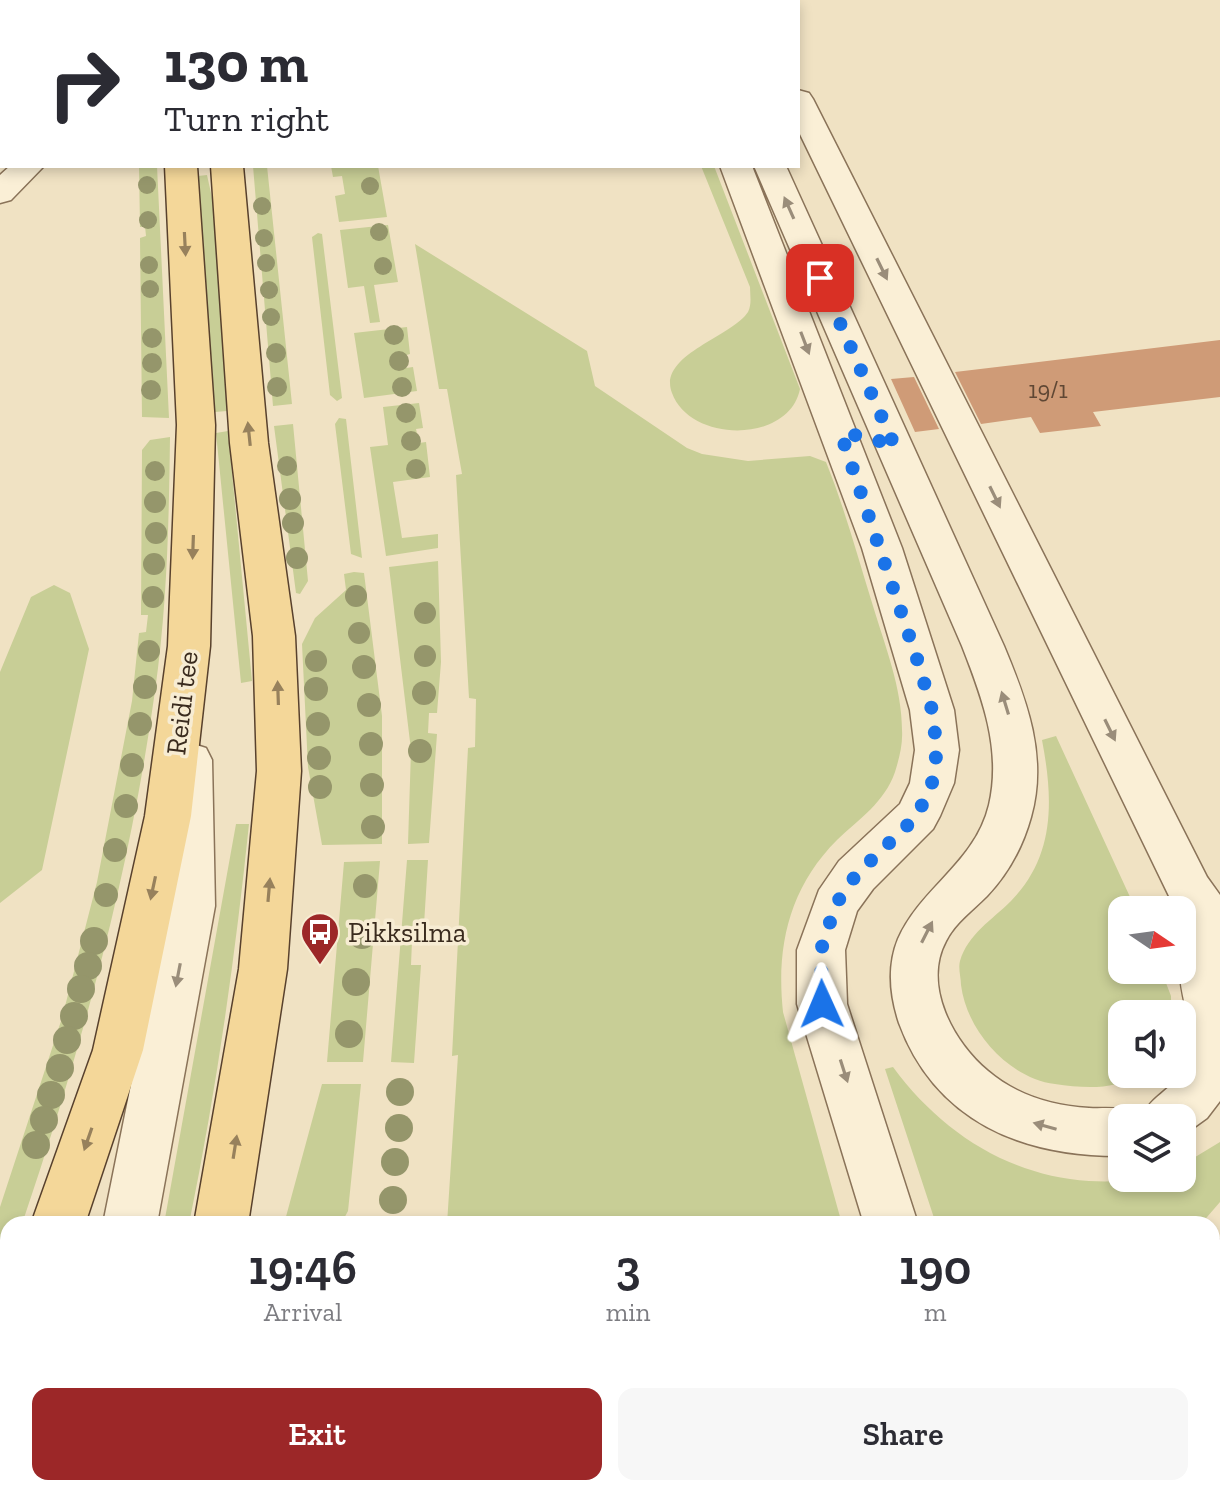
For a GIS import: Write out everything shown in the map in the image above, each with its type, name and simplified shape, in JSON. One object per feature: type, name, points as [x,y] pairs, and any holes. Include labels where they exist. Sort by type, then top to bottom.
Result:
[{"type":"main road","name":"Reidi tee","points":[[61,1216],[118,1050],[168,816],[189,646],[196,425],[181,168]]},
{"type":"main road","points":[[222,1216],[263,969],[279,771],[276,661],[249,443],[227,168]]},
{"type":"street","points":[[800,103],[960,427],[1205,889],[1220,933]]},
{"type":"street","points":[[0,193],[26,168]]},
{"type":"street","points":[[737,168],[841,434],[932,710],[937,750],[932,783],[917,816],[856,875],[836,904],[821,950],[822,1004],[888,1216]]},
{"type":"street","points":[[771,168],[997,679],[1007,710],[1016,758],[1014,797],[992,855],[935,918],[921,943],[914,979],[922,1019],[931,1042],[948,1065],[993,1105],[1051,1129],[1108,1133]]},
{"type":"street","points":[[841,434],[866,436],[895,447]]},
{"type":"street","points":[[132,1216],[191,906],[189,646]]},
{"type":"street","points":[[1188,1104],[1203,1084],[1215,1051],[1205,889]]},
{"type":"green space","points":[[139,168],[157,168],[169,418],[142,417],[140,238],[146,236],[145,226],[140,227]]},
{"type":"green space","points":[[253,168],[267,168],[292,404],[273,406]]},
{"type":"green space","points":[[331,168],[378,168],[387,217],[339,222],[335,196],[345,194],[342,176],[333,177]]},
{"type":"green space","points":[[702,168],[715,168],[800,389],[792,407],[778,420],[759,428],[718,428],[698,421],[682,409],[672,393],[670,380],[685,357],[740,321],[748,312],[750,287]]},
{"type":"green space","points":[[207,175],[213,202],[227,411],[215,412],[198,176]]},
{"type":"green space","points":[[388,225],[398,282],[374,285],[380,322],[370,323],[364,286],[348,288],[340,230]]},
{"type":"green space","points":[[322,234],[342,398],[337,401],[330,395],[312,237]]},
{"type":"green space","points":[[415,244],[587,351],[595,386],[687,448],[702,454],[748,461],[810,456],[826,462],[892,667],[902,735],[895,772],[885,793],[837,840],[807,878],[789,920],[784,942],[783,1012],[840,1216],[448,1216],[458,1055],[452,1056],[468,748],[475,747],[476,699],[469,698],[456,475],[462,474],[447,389],[439,389]]},
{"type":"green space","points":[[407,327],[410,354],[403,356],[406,368],[413,367],[417,391],[364,398],[354,333]]},
{"type":"green space","points":[[419,403],[423,428],[416,429],[419,443],[426,442],[430,477],[393,482],[402,538],[438,534],[438,548],[386,556],[370,447],[388,445],[383,407]]},
{"type":"green space","points":[[339,418],[346,419],[362,558],[351,554],[335,424]]},
{"type":"green space","points":[[293,424],[308,581],[300,594],[296,593],[274,426]]},
{"type":"green space","points":[[228,431],[252,681],[241,683],[216,433]]},
{"type":"green space","points":[[170,437],[168,533],[155,691],[132,827],[83,1027],[25,1216],[0,1216],[0,1207],[62,1018],[97,882],[132,701],[139,633],[146,632],[148,615],[141,615],[142,450],[150,440]]},
{"type":"green space","points":[[438,561],[441,662],[437,713],[429,713],[428,733],[437,734],[429,843],[408,844],[411,750],[389,567]]},
{"type":"green space","points":[[364,573],[382,716],[382,844],[322,845],[308,767],[302,644],[315,618],[346,590],[344,574]]},
{"type":"green space","points":[[54,585],[70,593],[89,649],[42,870],[0,903],[0,672],[31,597]]},
{"type":"green space","points":[[1056,736],[1130,896],[1108,896],[1108,984],[1166,984],[1171,996],[1171,1000],[1108,1000],[1108,1086],[1055,1084],[1022,1073],[993,1050],[981,1035],[965,1003],[961,985],[959,964],[964,951],[981,928],[1026,883],[1043,845],[1049,804],[1042,740]]},
{"type":"green space","points":[[236,824],[249,824],[231,975],[191,1216],[165,1216]]},
{"type":"green space","points":[[407,860],[428,860],[423,941],[412,941],[411,965],[421,965],[414,1063],[391,1062]]},
{"type":"green space","points":[[380,861],[363,1062],[327,1062],[344,862]]},
{"type":"green space","points":[[893,1067],[932,1111],[978,1146],[1031,1170],[1059,1177],[1108,1181],[1108,1192],[1196,1192],[1196,1157],[1220,1142],[1220,1202],[1208,1216],[933,1216],[885,1069]]},
{"type":"green space","points":[[322,1084],[361,1084],[345,1216],[286,1216]]},
{"type":"building","points":[[1220,340],[1220,397],[1093,412],[1101,426],[1040,433],[1031,417],[981,424],[955,372]]},
{"type":"building","points":[[914,377],[939,429],[915,432],[891,379]]},
{"type":"place","name":"Pikksilma","points":[[320,966]]},
{"type":"route","points":[[820,278],[895,447],[866,436],[841,434],[919,665],[932,710],[937,750],[932,783],[917,816],[856,875],[836,904],[821,950],[822,1004]]}]
